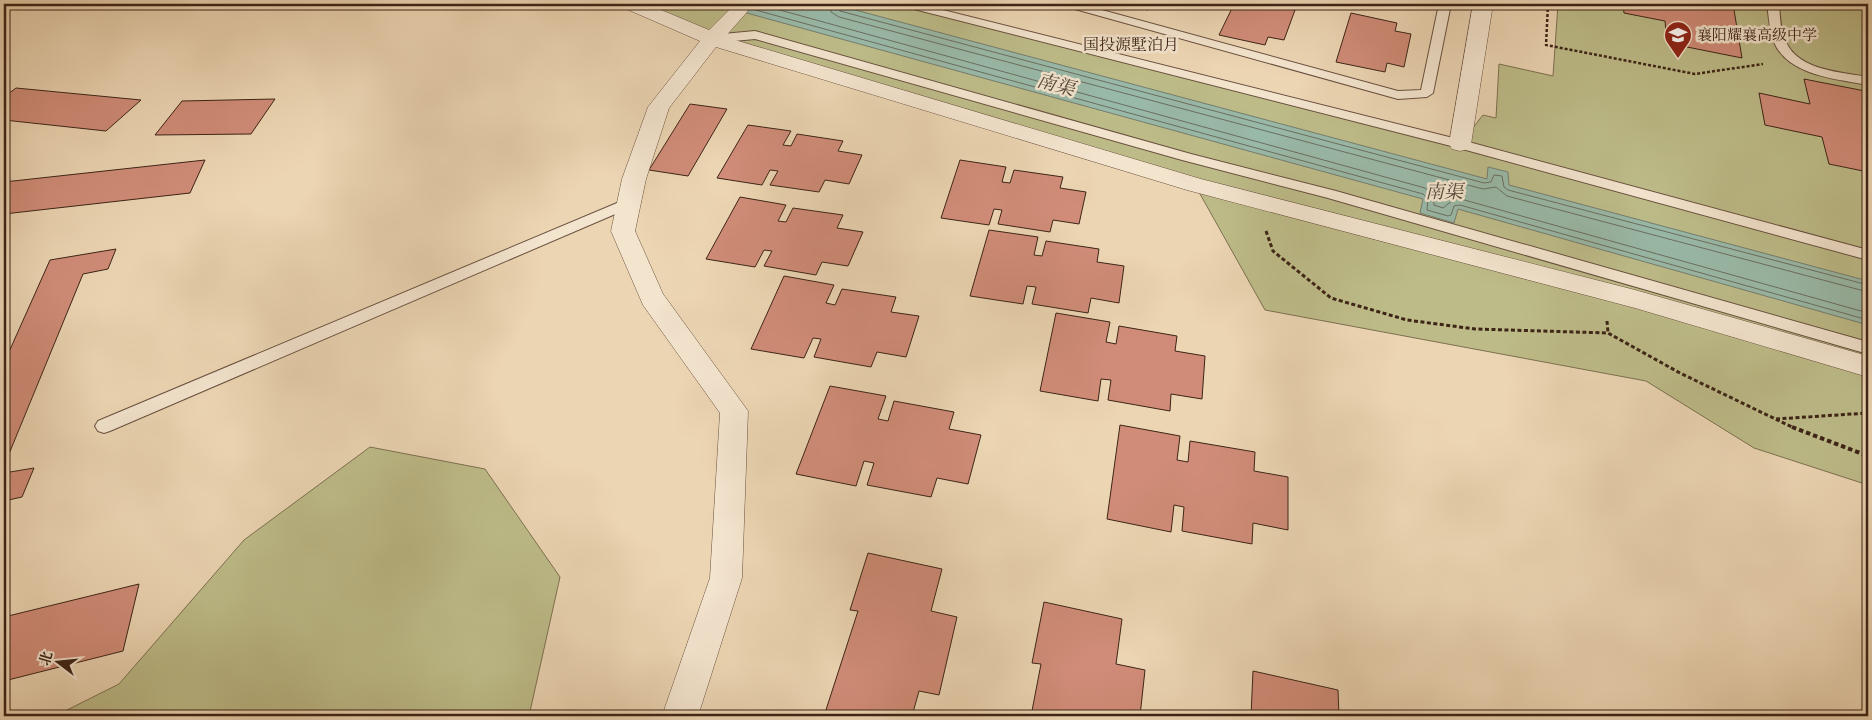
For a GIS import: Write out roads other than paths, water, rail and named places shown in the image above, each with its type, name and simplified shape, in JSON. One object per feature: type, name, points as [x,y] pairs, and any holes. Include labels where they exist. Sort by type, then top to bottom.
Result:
[{"type":"street","points":[[631,4],[712,39],[1195,185],[1635,299],[1868,367]]},
{"type":"street","points":[[680,716],[726,578],[734,411],[652,298],[623,231],[634,180],[659,107],[712,39],[745,4]]},
{"type":"street","points":[[1460,144],[1484,4]]},
{"type":"lane","points":[[906,4],[1460,144],[1868,256]]},
{"type":"lane","points":[[1068,4],[1398,95],[1427,93],[1445,4]]},
{"type":"lane","points":[[1773,4],[1781,45],[1794,60],[1823,72],[1868,81]]},
{"type":"lane","points":[[712,39],[756,35],[1187,157],[1331,194],[1868,348]]},
{"type":"lane","points":[[104,426],[629,202]]},
{"type":"water","name":"南渠","points":[[714,4],[833,4],[1487,179],[1488,167],[1508,172],[1509,185],[1868,281],[1868,325],[1458,209],[1454,223],[1420,213],[1423,199]]},
{"type":"place","name":"襄阳耀襄高级中学","points":[[1678,59]]},
{"type":"district","name":"国投源墅泊月","points":[[1131,44]]}]
